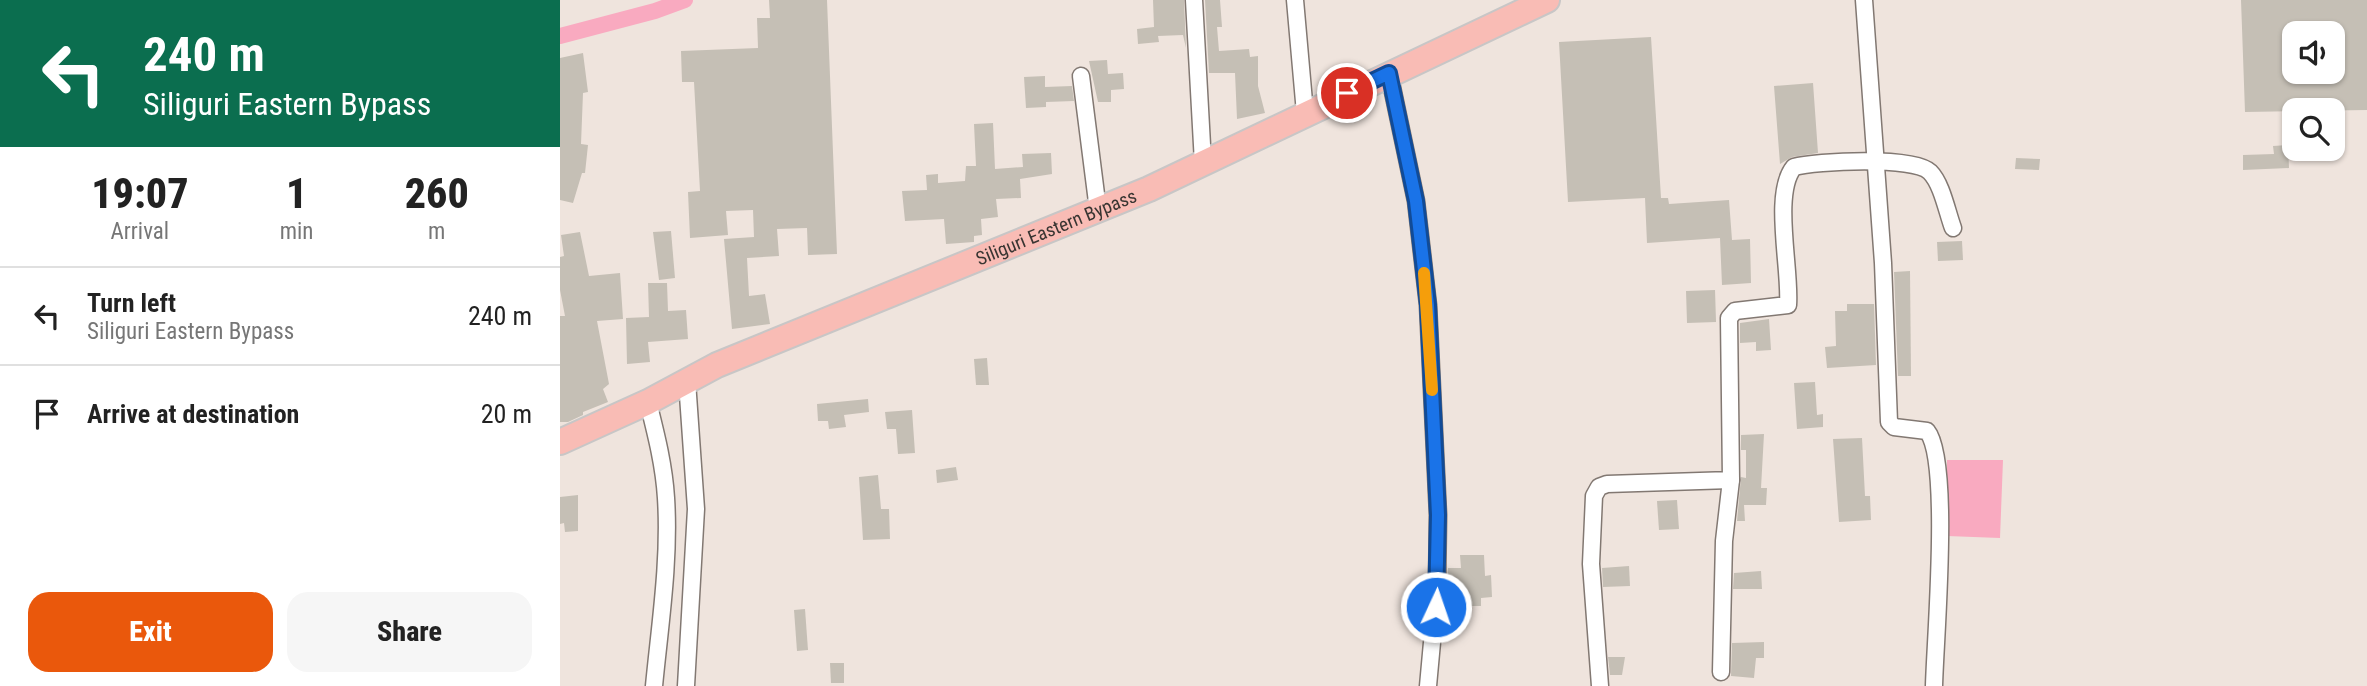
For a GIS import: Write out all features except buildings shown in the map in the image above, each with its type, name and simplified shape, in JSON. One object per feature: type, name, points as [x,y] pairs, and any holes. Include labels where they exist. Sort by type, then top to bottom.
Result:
[{"type":"main road","name":"Siliguri Eastern Bypass","points":[[560,442],[649,402],[763,345],[1098,210],[1203,163],[1547,0]]},
{"type":"street","points":[[1194,0],[1203,163]]},
{"type":"street","points":[[1295,0],[1305,113]]},
{"type":"street","points":[[1864,0],[1883,263],[1889,422],[1894,427],[1927,431],[1937,453],[1940,506],[1934,686]]},
{"type":"street","points":[[1389,73],[1416,201],[1428,305],[1438,515],[1437,588],[1428,686]]},
{"type":"street","points":[[1081,76],[1098,210]]},
{"type":"street","points":[[1721,672],[1724,541],[1731,480],[1728,318],[1735,311],[1784,308],[1788,305],[1785,198],[1788,174],[1794,167],[1804,164],[1874,161],[1915,165],[1929,170],[1953,228]]},
{"type":"street","points":[[686,686],[696,509],[687,381]]},
{"type":"street","points":[[649,402],[661,453],[666,499],[666,548],[654,686]]},
{"type":"street","points":[[1600,686],[1591,564],[1597,491],[1607,484],[1731,480]]},
{"type":"shaded area","points":[[1947,460],[2003,460],[2000,538],[1947,536]]},
{"type":"waterway","points":[[560,36],[655,11],[685,0]]},
{"type":"slow traffic","points":[[1424,273],[1432,390]]},
{"type":"route","points":[[1347,93],[1389,73],[1416,201],[1428,305],[1438,492],[1436,607]]}]
